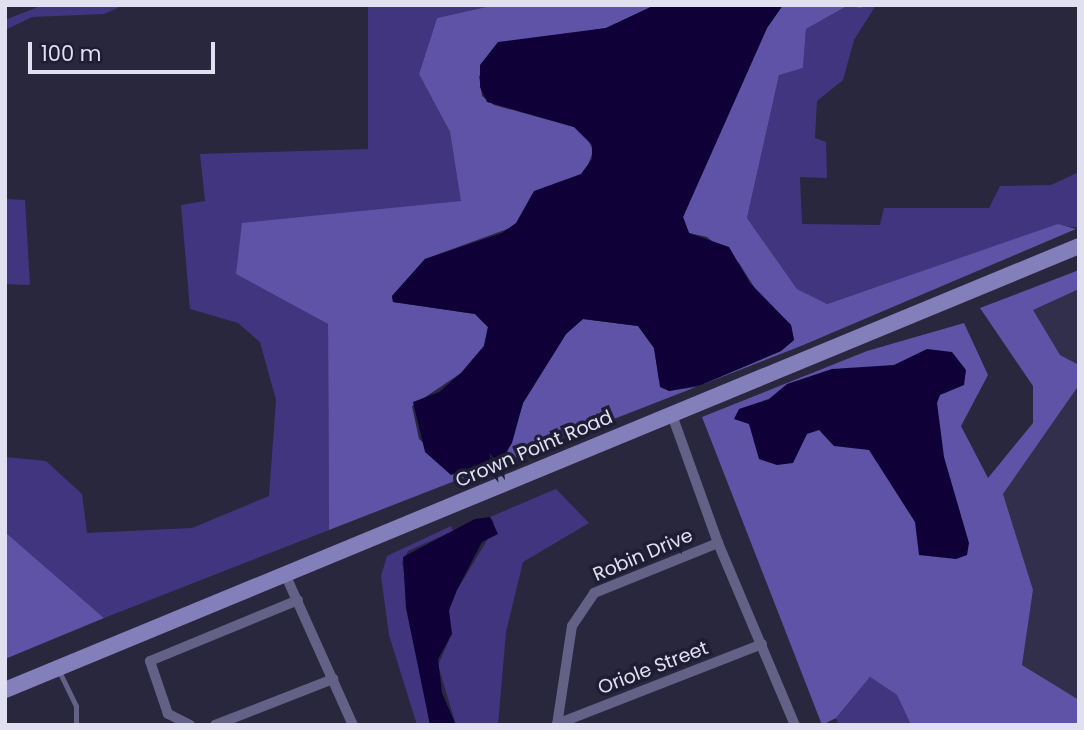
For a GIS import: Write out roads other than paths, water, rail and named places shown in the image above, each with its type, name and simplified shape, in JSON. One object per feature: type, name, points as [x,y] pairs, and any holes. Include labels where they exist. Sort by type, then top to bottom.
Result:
[{"type":"main road","name":"Crown Point Road","points":[[5,690],[1079,246]]},
{"type":"street","name":"Robin Drive","points":[[672,415],[718,542],[795,725]]},
{"type":"street","name":"Robin Drive","points":[[557,724],[572,625],[594,593],[718,542]]},
{"type":"street","points":[[285,574],[353,725]]},
{"type":"street","points":[[190,725],[167,714],[150,661],[298,600]]},
{"type":"street","name":"Oriole Street","points":[[557,724],[762,644]]},
{"type":"street","points":[[215,725],[333,679]]},
{"type":"lane","points":[[1079,402],[1079,430]]},
{"type":"lane","points":[[58,668],[76,706],[76,725]]},
{"type":"waterway","points":[[484,465],[484,477]]}]
